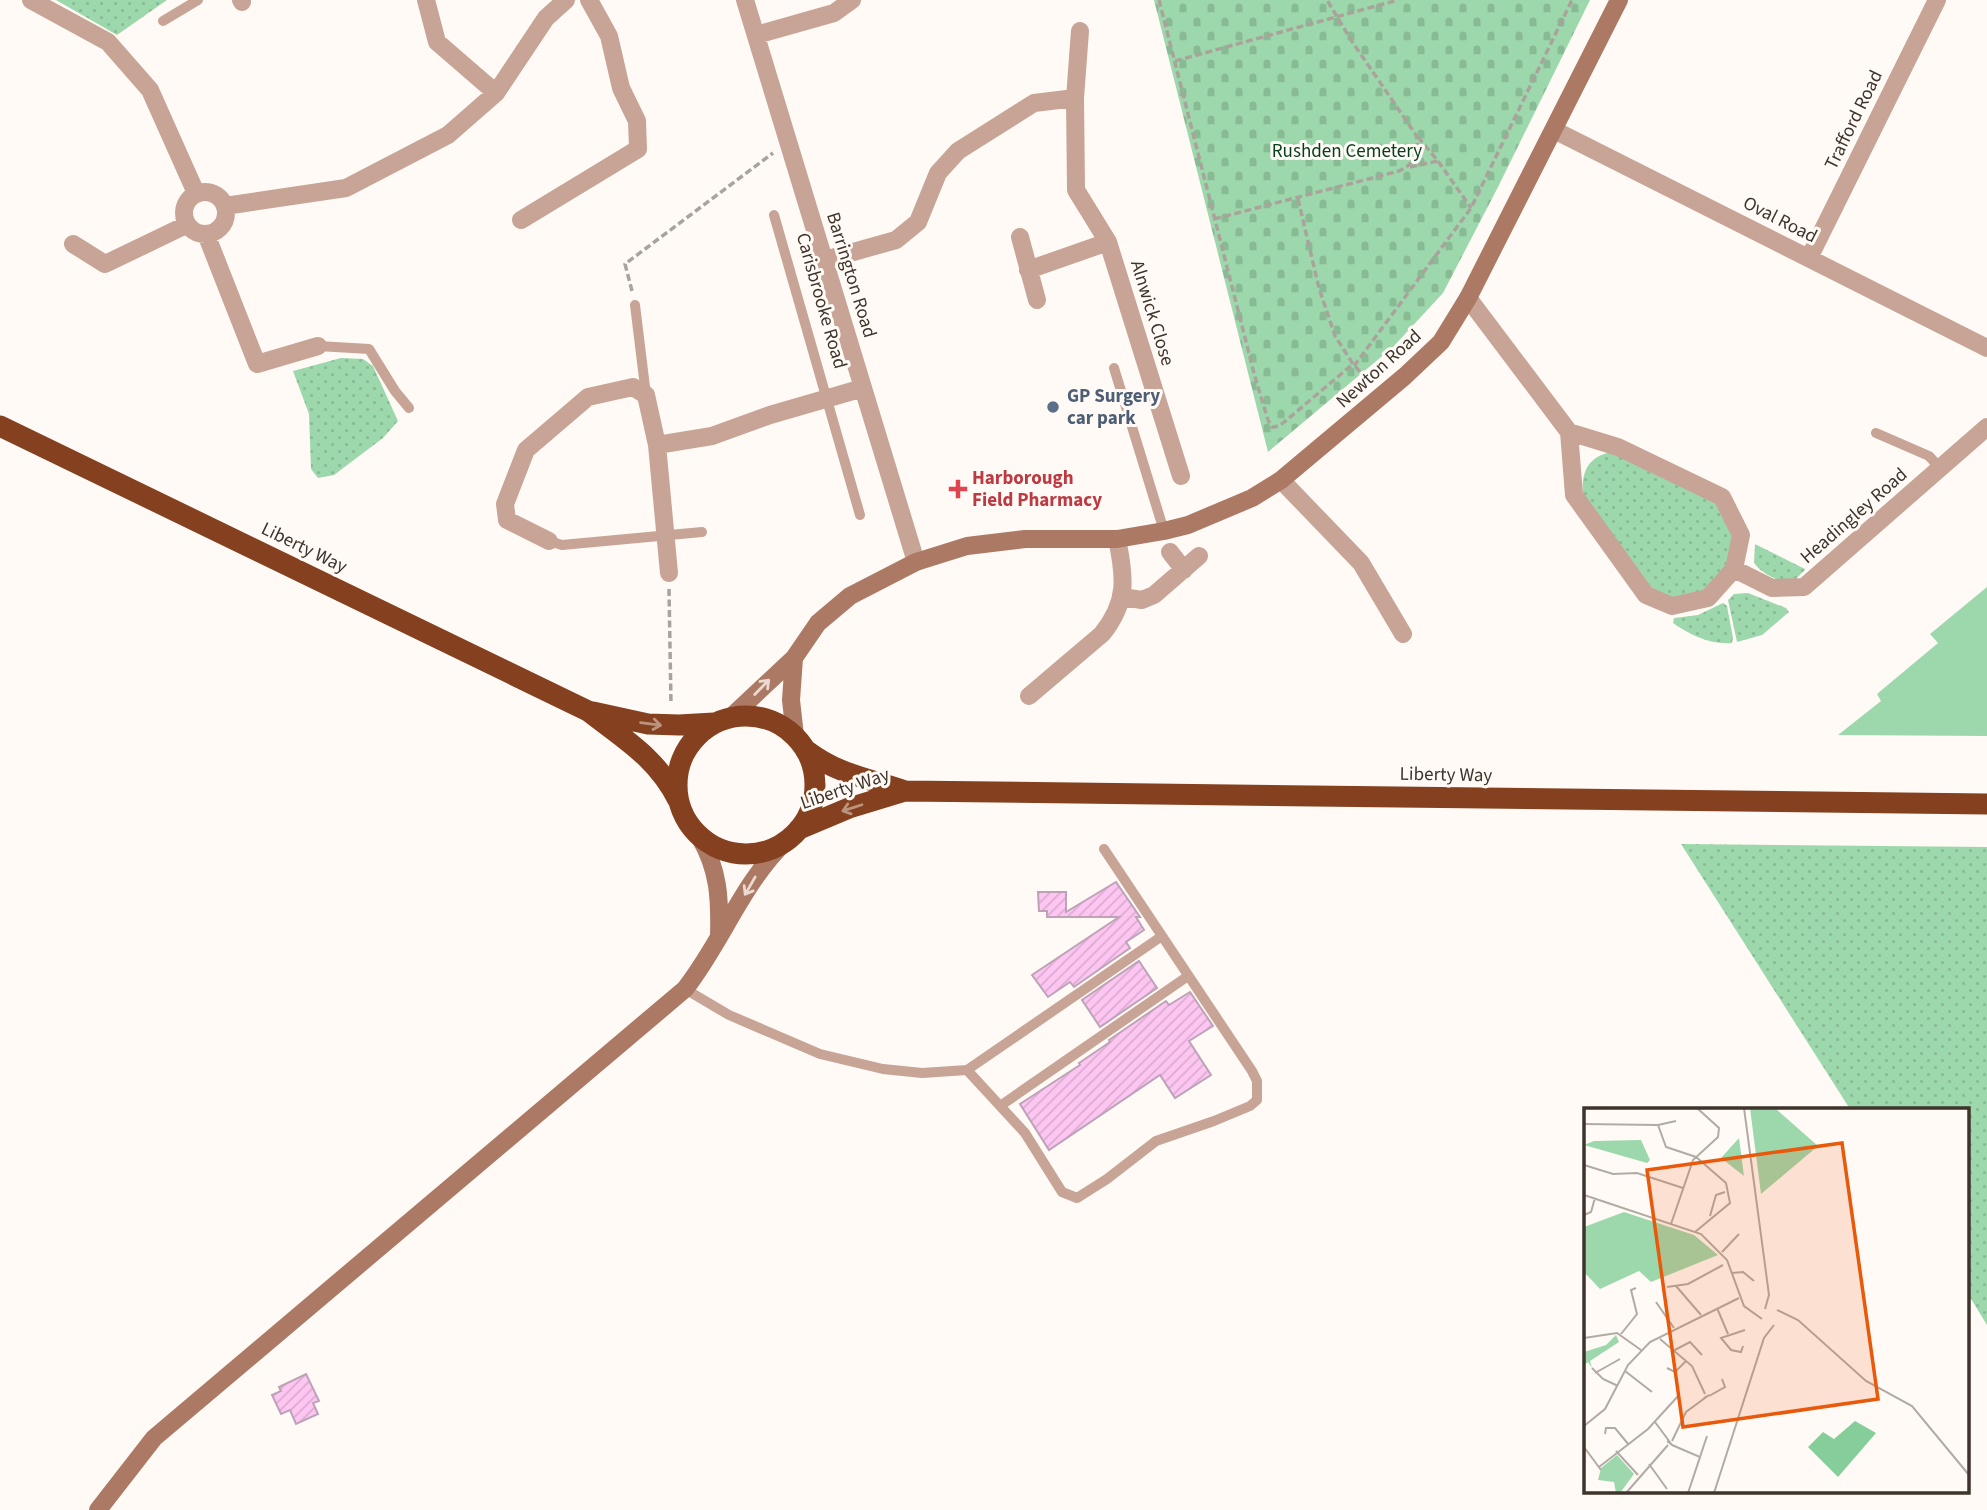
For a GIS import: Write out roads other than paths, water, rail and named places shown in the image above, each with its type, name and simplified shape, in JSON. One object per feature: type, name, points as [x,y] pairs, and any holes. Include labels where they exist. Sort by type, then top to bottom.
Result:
[{"type":"highway","name":"Liberty Way","points":[[0,426],[588,711],[645,755],[660,770],[678,800]]},
{"type":"highway","name":"Liberty Way","points":[[588,711],[648,724],[679,725],[723,720]]},
{"type":"highway","points":[[748,715],[766,718],[781,725],[801,743],[813,766],[814,799],[808,815],[793,835],[770,850],[751,854],[733,853],[715,847],[699,836],[686,820],[678,800],[677,777],[683,755],[697,736],[723,720],[748,715]]},
{"type":"highway","name":"Liberty Way","points":[[801,743],[828,766],[905,791]]},
{"type":"highway","name":"Liberty Way","points":[[793,835],[849,808],[905,791],[1987,804]]},
{"type":"street","points":[[31,0],[108,42],[150,90],[196,193]]},
{"type":"street","points":[[426,0],[437,42],[496,93]]},
{"type":"street","points":[[225,206],[346,188],[448,135],[496,93],[546,18],[566,0]]},
{"type":"street","points":[[521,220],[638,149],[637,121],[621,88],[609,36],[589,0]]},
{"type":"street","name":"Barrington Road","points":[[745,0],[916,562]]},
{"type":"street","points":[[756,35],[834,13],[852,0]]},
{"type":"street","name":"Newton Road","points":[[723,720],[794,658],[818,623],[850,596],[916,562],[967,546],[1025,539],[1117,539],[1188,526],[1252,498],[1282,480],[1382,396],[1441,342],[1468,298],[1619,0]]},
{"type":"street","name":"Trafford Road","points":[[1810,258],[1937,0]]},
{"type":"street","name":"Alnwick Close","points":[[1080,30],[1075,98],[1076,190],[1108,242],[1181,477]]},
{"type":"street","points":[[825,260],[897,240],[918,222],[938,173],[958,151],[1034,103],[1075,98]]},
{"type":"street","name":"Oval Road","points":[[1554,130],[1987,348]]},
{"type":"street","points":[[211,192],[218,195],[226,213],[221,227],[206,234],[198,233],[187,225],[183,218],[185,203],[196,193],[211,192]]},
{"type":"street","points":[[73,244],[105,264],[187,225]]},
{"type":"street","points":[[206,234],[257,364],[318,346]]},
{"type":"street","points":[[1020,237],[1037,300]]},
{"type":"street","name":"Alnwick Close","points":[[1028,270],[1108,242]]},
{"type":"street","points":[[1468,298],[1569,432],[1574,495],[1646,594],[1672,606],[1708,598],[1734,569],[1741,535],[1722,497],[1618,447],[1569,432]]},
{"type":"street","points":[[548,541],[507,520],[505,504],[526,450],[588,397],[633,387],[646,395],[657,445],[669,573]]},
{"type":"street","name":"Carisbrooke Road","points":[[657,445],[712,436],[770,415],[863,388]]},
{"type":"street","name":"Headingley Road","points":[[1734,569],[1772,588],[1804,587],[1987,427]]},
{"type":"street","points":[[1282,480],[1362,563],[1403,634]]},
{"type":"street","points":[[1029,696],[1102,634],[1111,623],[1122,597],[1124,575],[1117,539]]},
{"type":"street","points":[[1170,552],[1184,570]]},
{"type":"street","points":[[1122,597],[1136,600],[1146,598],[1199,556]]},
{"type":"street","points":[[794,658],[791,700],[801,743]]},
{"type":"street","points":[[98,1510],[154,1438],[685,989],[700,971],[754,878],[793,835]]},
{"type":"street","points":[[699,836],[712,859],[716,875],[720,900],[719,937]]},
{"type":"lane","points":[[163,20],[198,0]]},
{"type":"lane","name":"Carisbrooke Road","points":[[774,215],[860,515]]},
{"type":"lane","points":[[635,305],[646,395]]},
{"type":"lane","points":[[318,346],[369,349],[409,408]]},
{"type":"lane","points":[[1114,368],[1164,531]]},
{"type":"lane","points":[[1876,433],[1929,456],[1940,468]]},
{"type":"lane","points":[[548,541],[562,545],[702,532]]},
{"type":"lane","points":[[967,1070],[1025,1133],[1062,1192],[1077,1198],[1107,1179],[1156,1141],[1250,1106],[1257,1100],[1257,1080],[1104,849]]},
{"type":"lane","points":[[685,989],[729,1015],[820,1054],[883,1069],[922,1073],[967,1070],[1162,936]]},
{"type":"lane","points":[[1000,1105],[1188,976]]},
{"type":"place","name":"GP Surgery car park","points":[[1053,407]]},
{"type":"place","name":"Harborough Field Pharmacy","points":[[958,489]]},
{"type":"park label","name":"Rushden Cemetery","points":[[1347,151]]}]
